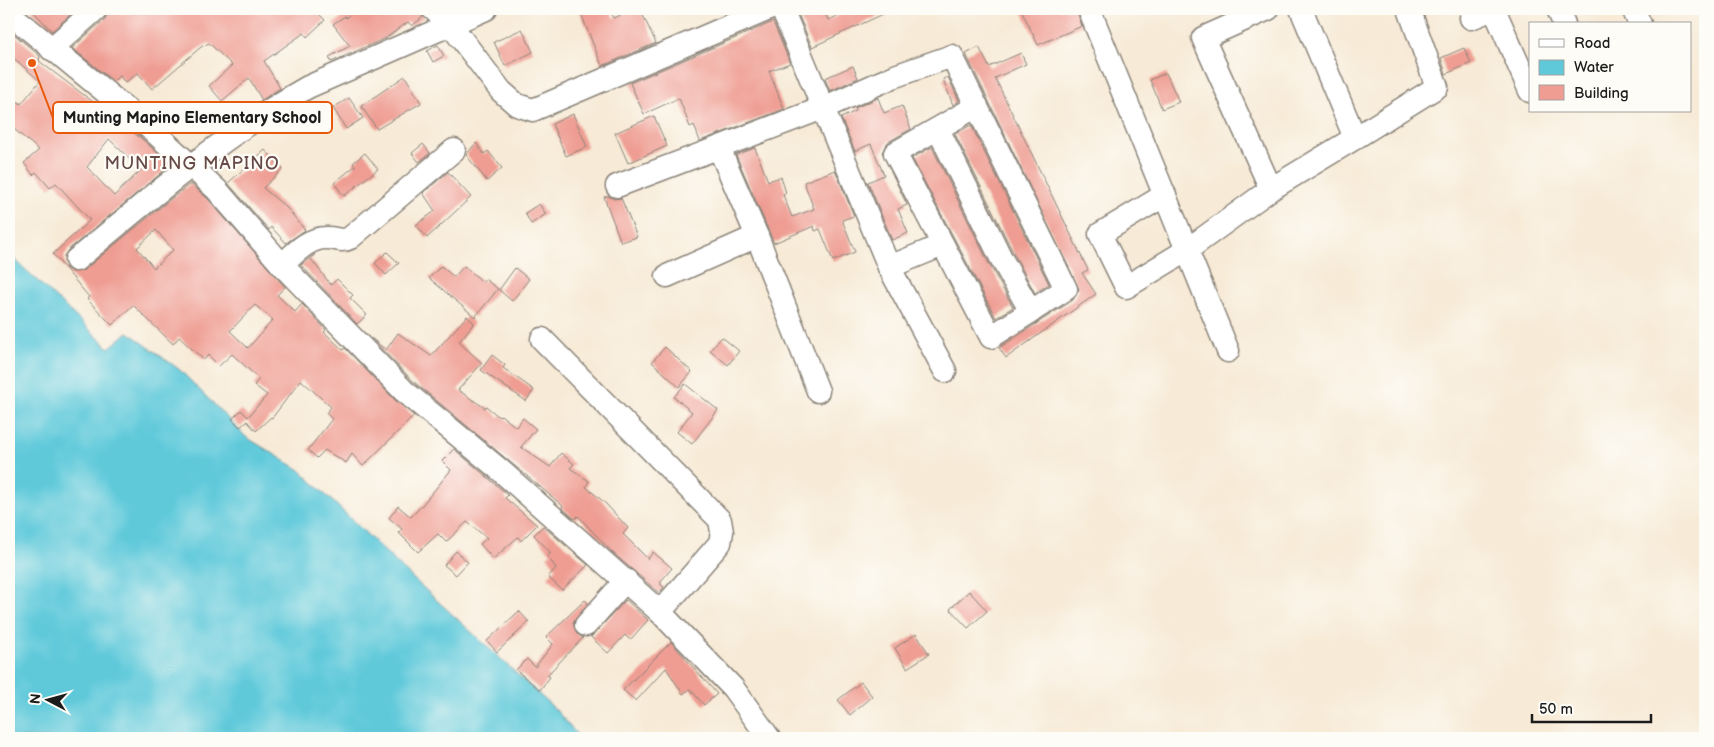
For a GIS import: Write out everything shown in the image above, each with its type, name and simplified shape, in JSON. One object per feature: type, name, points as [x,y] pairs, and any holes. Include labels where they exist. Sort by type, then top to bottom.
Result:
[{"type":"street","points":[[51,48],[96,9]]},
{"type":"street","points":[[433,9],[450,24],[501,91],[517,105],[533,110],[769,9]]},
{"type":"street","points":[[76,260],[189,166],[263,114],[308,87],[486,9]]},
{"type":"street","points":[[782,9],[890,267],[945,371]]},
{"type":"street","points":[[1090,9],[1228,351]]},
{"type":"street","points":[[1268,9],[1203,38],[1271,189]]},
{"type":"street","points":[[1301,9],[1355,138]]},
{"type":"street","points":[[1165,195],[1100,234],[1126,287],[1187,250],[1271,189],[1437,87],[1409,9]]},
{"type":"street","points":[[1471,18],[1493,9],[1529,89]]},
{"type":"street","points":[[1558,9],[1563,22]]},
{"type":"street","points":[[1633,9],[1639,22]]},
{"type":"street","points":[[9,13],[152,130],[217,190],[282,264],[404,391],[508,477],[660,612],[733,688],[769,738]]},
{"type":"street","points":[[617,186],[823,108],[895,76],[952,56],[977,106],[1066,289],[991,337],[895,153],[977,106]]},
{"type":"street","points":[[938,128],[1001,258],[1030,312]]},
{"type":"street","points":[[719,148],[757,236],[818,391]]},
{"type":"street","points":[[282,264],[303,246],[316,240],[327,237],[341,241],[350,238],[454,150]]},
{"type":"street","points":[[667,276],[757,236]]},
{"type":"street","points":[[890,267],[943,245]]},
{"type":"street","points":[[542,339],[720,520],[722,532],[720,543],[660,612]]},
{"type":"street","points":[[586,625],[626,580]]},
{"type":"water","points":[[9,254],[109,348],[128,332],[180,370],[246,437],[300,470],[404,570],[555,709],[580,738],[9,738]]},
{"type":"building","points":[[31,9],[77,9],[52,31]]},
{"type":"building","points":[[109,9],[314,9],[325,20],[307,37],[304,33],[264,61],[280,88],[262,100],[249,78],[222,101],[209,86],[232,65],[209,43],[201,47],[152,89],[138,73],[125,83],[120,76],[113,81],[72,48],[105,19]]},
{"type":"building","points":[[355,9],[420,9],[423,17],[412,26],[408,22],[386,38],[331,62],[329,57],[350,46],[333,24],[345,16],[346,18]]},
{"type":"building","points":[[579,9],[609,9],[614,18],[634,9],[640,9],[656,43],[602,66]]},
{"type":"building","points":[[796,9],[823,9],[828,20],[853,9],[894,9],[812,47]]},
{"type":"building","points":[[1021,9],[1076,9],[1082,26],[1038,45]]},
{"type":"building","points":[[773,22],[790,63],[769,71],[784,109],[700,141],[694,125],[690,127],[679,98],[644,114],[630,83]]},
{"type":"building","points":[[522,29],[533,52],[505,66],[494,42]]},
{"type":"building","points":[[9,30],[40,56],[39,61],[142,139],[171,165],[68,250],[64,256],[66,268],[72,272],[84,270],[190,184],[208,199],[285,287],[277,295],[295,312],[302,304],[326,330],[324,332],[343,350],[345,348],[395,400],[414,416],[363,466],[352,454],[346,463],[325,450],[317,458],[308,450],[332,419],[326,413],[331,407],[301,380],[272,418],[256,431],[247,421],[240,427],[232,419],[241,410],[248,417],[267,395],[254,385],[259,379],[232,354],[219,366],[208,355],[204,360],[179,337],[173,344],[133,305],[112,325],[87,299],[89,297],[53,254],[90,220],[56,183],[50,188],[36,172],[33,175],[24,163],[39,150],[9,125],[9,109],[16,100],[21,104],[40,81],[9,54]],"holes":[[[109,139],[141,170],[114,196],[87,167]],[[156,230],[173,250],[154,268],[137,248]],[[255,305],[273,320],[248,348],[230,331]]]},
{"type":"building","points":[[438,45],[444,56],[433,62],[427,51]]},
{"type":"building","points":[[979,47],[989,67],[1021,53],[1026,64],[995,78],[1088,270],[1082,273],[1096,294],[1006,358],[999,348],[1073,300],[1079,289],[966,54]]},
{"type":"building","points":[[1464,48],[1471,63],[1446,74],[1441,58]]},
{"type":"building","points":[[853,66],[858,78],[830,91],[825,78]]},
{"type":"building","points":[[1166,73],[1179,102],[1162,109],[1150,80]]},
{"type":"building","points":[[405,76],[421,103],[377,129],[361,106]]},
{"type":"building","points":[[948,77],[959,101],[953,105],[943,79]]},
{"type":"building","points":[[349,98],[363,118],[346,129],[333,108]]},
{"type":"building","points":[[878,98],[884,113],[902,106],[911,129],[888,142],[882,152],[907,205],[898,209],[908,233],[892,240],[868,182],[884,175],[871,144],[855,151],[841,118],[856,111],[855,108]]},
{"type":"building","points":[[573,114],[587,147],[566,156],[552,124]]},
{"type":"building","points":[[654,116],[667,146],[628,163],[615,133]]},
{"type":"building","points":[[971,125],[1049,284],[1035,293],[955,134]]},
{"type":"building","points":[[476,143],[484,154],[488,151],[502,168],[487,181],[466,155]]},
{"type":"building","points":[[423,144],[430,153],[419,162],[412,153]]},
{"type":"building","points":[[932,147],[989,264],[1013,307],[996,318],[912,158]]},
{"type":"building","points":[[755,148],[768,181],[781,177],[786,193],[783,195],[792,217],[814,209],[804,182],[835,170],[854,216],[842,220],[855,252],[833,261],[820,229],[815,231],[814,226],[774,243],[736,155]]},
{"type":"building","points":[[265,150],[283,169],[263,188],[287,208],[305,230],[286,243],[271,227],[269,230],[228,183]]},
{"type":"building","points":[[365,153],[378,169],[344,196],[334,183],[355,166],[353,163]]},
{"type":"building","points":[[448,172],[471,197],[427,238],[416,225],[435,211],[423,193]]},
{"type":"building","points":[[608,196],[614,199],[621,198],[637,237],[621,242],[604,197]]},
{"type":"building","points":[[539,204],[546,214],[531,224],[525,213]]},
{"type":"building","points":[[387,252],[399,263],[386,275],[375,263]]},
{"type":"building","points":[[315,254],[311,259],[331,285],[337,279],[353,295],[350,298],[367,315],[357,324],[301,265]]},
{"type":"building","points":[[441,266],[454,277],[464,266],[483,282],[485,279],[498,289],[475,317],[429,278]]},
{"type":"building","points":[[515,268],[529,279],[512,301],[499,290]]},
{"type":"building","points":[[467,316],[474,323],[459,342],[482,363],[458,390],[485,408],[486,406],[499,417],[501,415],[516,427],[523,418],[536,429],[521,447],[550,467],[561,453],[574,464],[570,468],[589,481],[586,487],[605,503],[628,528],[623,534],[648,559],[653,552],[672,568],[661,581],[661,585],[664,587],[659,593],[612,552],[578,516],[575,519],[562,508],[563,506],[413,381],[371,338],[386,350],[398,333],[431,356]]},
{"type":"building","points":[[722,337],[739,351],[728,365],[710,350]]},
{"type":"building","points":[[665,347],[692,372],[679,387],[652,362]]},
{"type":"building","points":[[492,355],[505,365],[503,368],[534,390],[526,401],[481,370]]},
{"type":"building","points":[[685,384],[718,410],[692,444],[677,432],[692,412],[674,397]]},
{"type":"building","points":[[454,449],[508,495],[505,498],[537,525],[521,541],[518,537],[493,559],[480,544],[487,538],[467,522],[446,542],[438,534],[418,552],[399,533],[402,529],[389,518],[398,506],[411,517],[451,470],[442,461]]},
{"type":"building","points":[[543,526],[588,565],[562,590],[548,577],[556,568],[547,556],[551,553],[534,535]]},
{"type":"building","points":[[456,551],[468,562],[456,575],[444,565]]},
{"type":"building","points":[[969,591],[987,611],[968,628],[950,609]]},
{"type":"building","points":[[585,600],[588,603],[573,623],[577,634],[583,638],[547,675],[550,677],[540,690],[516,670],[527,659],[535,667],[553,644],[546,637]]},
{"type":"building","points":[[626,600],[648,620],[630,640],[625,635],[608,653],[591,637]]},
{"type":"building","points":[[519,611],[529,622],[497,652],[487,641]]},
{"type":"building","points":[[916,634],[929,654],[907,668],[895,648]]},
{"type":"building","points":[[671,642],[717,694],[704,705],[690,689],[683,694],[666,668],[636,701],[623,690]]},
{"type":"building","points":[[861,682],[872,696],[850,715],[838,700]]},
{"type":"place","name":"Munting Mapino Elementary School","points":[[32,63]]},
{"type":"district","name":"MUNTING MAPINO","points":[[192,163]]}]
